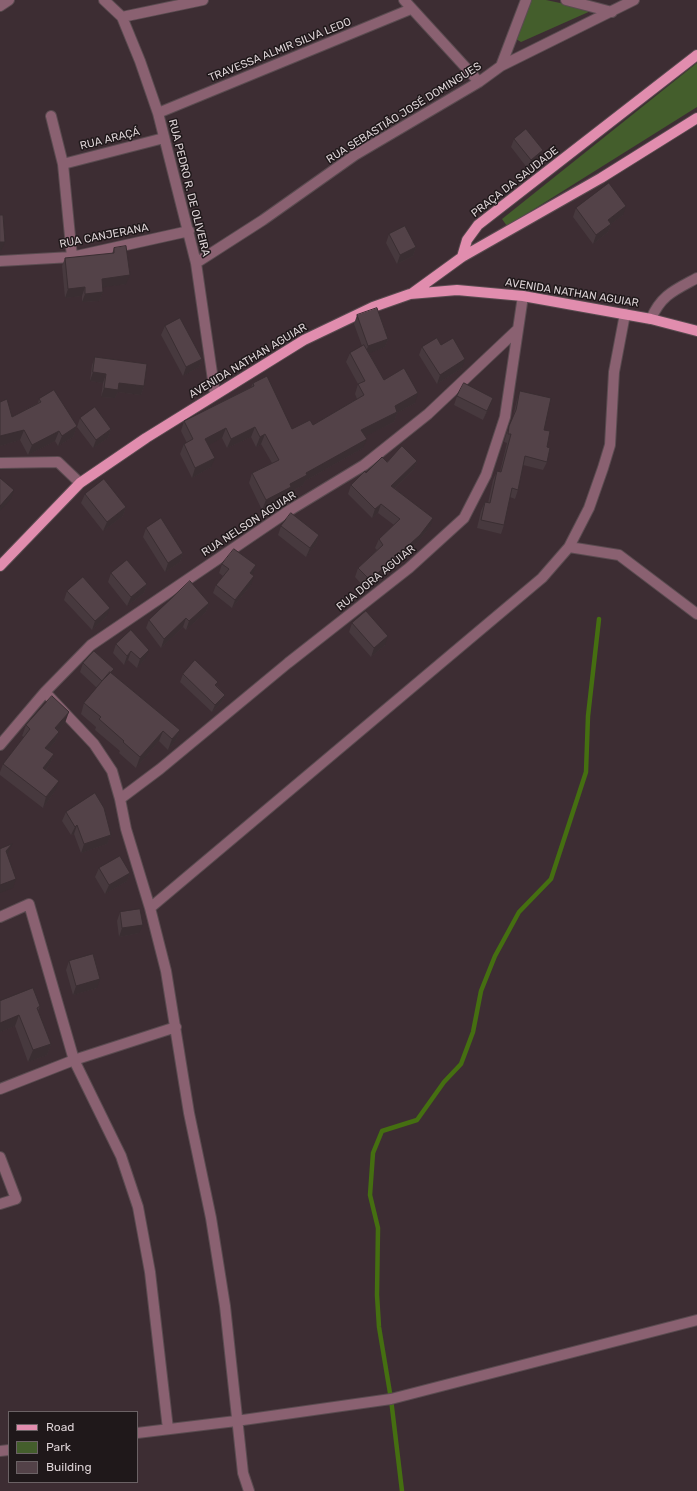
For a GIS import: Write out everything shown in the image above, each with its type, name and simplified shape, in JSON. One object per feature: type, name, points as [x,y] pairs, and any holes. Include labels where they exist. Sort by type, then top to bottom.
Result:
[{"type":"main road","name":"PRAÇA DA SAUDADE","points":[[462,257],[467,240],[478,225],[697,55]]},
{"type":"main road","points":[[410,294],[462,257],[601,178],[697,118]]},
{"type":"main road","name":"AVENIDA NATHAN AGUIAR","points":[[0,566],[80,483],[215,394],[304,340],[373,307],[410,294],[457,290],[523,296],[651,319],[697,331]]},
{"type":"street","points":[[0,6],[9,0]]},
{"type":"street","name":"RUA PEDRO R. DE OLIVEIRA","points":[[104,0],[122,17],[140,61],[158,113],[196,263],[215,394]]},
{"type":"street","points":[[122,17],[203,0]]},
{"type":"street","points":[[404,0],[479,82]]},
{"type":"street","points":[[501,66],[526,0]]},
{"type":"street","points":[[566,0],[612,12]]},
{"type":"street","name":"RUA SEBASTIÃO JOSÉ DOMINGUES","points":[[196,263],[263,220],[355,155],[479,82],[501,66],[634,0]]},
{"type":"street","name":"TRAVESSA ALMIR SILVA LEDO","points":[[158,113],[411,9]]},
{"type":"street","points":[[51,116],[63,164],[72,257]]},
{"type":"street","name":"RUA ARAÇÁ","points":[[63,164],[164,138]]},
{"type":"street","name":"RUA CANJERANA","points":[[0,262],[72,257],[188,231]]},
{"type":"street","points":[[651,319],[656,306],[667,294],[697,278]]},
{"type":"street","name":"RUA DORA AGUIAR","points":[[120,798],[160,769],[288,663],[409,568],[464,518],[486,475],[505,417],[523,296]]},
{"type":"street","points":[[150,908],[542,578],[569,547],[589,508],[610,445],[614,372],[625,314]]},
{"type":"street","name":"RUA NELSON AGUIAR","points":[[0,745],[45,692],[91,645],[290,510],[364,465],[428,414],[518,329]]},
{"type":"street","points":[[0,463],[58,462],[80,483]]},
{"type":"street","points":[[569,547],[619,555],[697,614]]},
{"type":"street","points":[[45,692],[94,744],[112,771],[120,798],[126,829],[150,908],[166,971],[189,1113],[211,1218],[225,1306],[236,1421],[243,1473],[249,1491]]},
{"type":"street","points":[[0,917],[29,904],[74,1060],[121,1156],[138,1207],[150,1272],[168,1429]]},
{"type":"street","points":[[0,1089],[74,1060],[176,1027]]},
{"type":"street","points":[[0,1157],[16,1198],[0,1204]]},
{"type":"street","points":[[138,1433],[236,1421],[391,1399],[697,1320]]},
{"type":"green space","points":[[524,0],[546,0],[593,10],[521,42],[516,39]]},
{"type":"green space","points":[[697,63],[697,107],[507,226],[502,219]]},
{"type":"building","points":[[526,129],[543,150],[531,160],[514,139]]},
{"type":"building","points":[[609,183],[626,206],[608,220],[611,224],[596,235],[576,208]]},
{"type":"building","points":[[0,215],[3,215],[5,242],[0,242]]},
{"type":"building","points":[[405,226],[416,247],[400,255],[389,234]]},
{"type":"building","points":[[126,246],[130,275],[102,279],[103,292],[85,294],[85,287],[68,289],[65,258],[114,253],[114,248]]},
{"type":"building","points":[[377,308],[388,339],[368,346],[357,315]]},
{"type":"building","points":[[180,318],[202,359],[186,367],[165,326]]},
{"type":"building","points":[[437,338],[441,345],[453,338],[465,359],[440,375],[422,347]]},
{"type":"building","points":[[364,345],[384,380],[404,368],[418,393],[395,406],[397,412],[361,430],[367,439],[306,473],[307,475],[290,484],[291,487],[266,500],[252,473],[279,460],[265,434],[260,437],[255,427],[231,439],[226,428],[205,439],[215,458],[195,468],[184,444],[193,439],[184,421],[254,386],[253,383],[267,376],[292,429],[310,420],[313,425],[364,395],[358,384],[365,381],[350,353]]},
{"type":"building","points":[[95,357],[147,364],[144,386],[119,383],[118,390],[104,388],[106,374],[93,372]]},
{"type":"building","points":[[464,383],[493,398],[487,411],[457,396]]},
{"type":"building","points":[[54,390],[77,426],[62,436],[59,431],[32,445],[24,430],[0,436],[0,402],[7,399],[12,417],[41,402],[39,399]]},
{"type":"building","points":[[520,391],[551,398],[544,430],[550,431],[547,447],[550,448],[547,462],[525,456],[518,490],[512,488],[504,525],[481,520],[485,502],[490,503],[497,471],[501,472],[511,434],[508,434],[509,426],[516,410]]},
{"type":"building","points":[[95,407],[111,429],[96,440],[80,418]]},
{"type":"building","points":[[402,446],[417,461],[391,486],[433,518],[420,535],[370,580],[358,568],[383,545],[379,539],[400,519],[381,504],[375,509],[351,485],[382,457],[387,462]]},
{"type":"building","points":[[0,478],[14,490],[0,506]]},
{"type":"building","points":[[104,479],[126,507],[107,522],[85,494]]},
{"type":"building","points":[[291,513],[319,535],[310,548],[281,526]]},
{"type":"building","points":[[161,518],[183,553],[168,563],[146,528]]},
{"type":"building","points":[[234,549],[256,565],[250,573],[254,576],[235,600],[216,585],[229,569],[222,564]]},
{"type":"building","points":[[127,560],[147,584],[131,597],[111,573]]},
{"type":"building","points":[[83,577],[110,608],[95,621],[67,591]]},
{"type":"building","points":[[190,581],[209,603],[189,621],[186,618],[164,639],[149,620]]},
{"type":"building","points":[[366,611],[388,636],[374,648],[352,623]]},
{"type":"building","points":[[131,630],[149,650],[140,659],[131,651],[127,656],[116,644]]},
{"type":"building","points":[[94,651],[114,669],[102,681],[83,663]]},
{"type":"building","points":[[195,660],[218,682],[215,685],[225,695],[215,705],[183,674]]},
{"type":"building","points":[[110,672],[180,730],[172,739],[163,731],[140,757],[99,719],[101,717],[84,703]]},
{"type":"building","points":[[52,696],[69,712],[55,728],[59,732],[45,748],[54,754],[43,768],[59,781],[46,797],[3,764],[30,729],[26,725]]},
{"type":"building","points":[[95,793],[104,808],[111,835],[84,844],[77,825],[75,827],[66,812]]},
{"type":"building","points":[[12,844],[6,851],[16,879],[0,885],[0,849]]},
{"type":"building","points":[[120,856],[130,873],[109,885],[99,868]]},
{"type":"building","points":[[140,909],[143,925],[122,928],[120,912]]},
{"type":"building","points":[[93,954],[100,979],[76,986],[69,961]]},
{"type":"building","points":[[33,988],[40,1006],[37,1008],[51,1044],[33,1050],[19,1015],[0,1023],[0,1001]]},
{"type":"waterway","points":[[402,1491],[391,1399],[379,1327],[377,1295],[378,1228],[370,1195],[373,1153],[382,1131],[417,1120],[444,1082],[461,1064],[473,1032],[481,991],[495,956],[519,912],[551,879],[586,772],[588,716],[599,619]]}]
